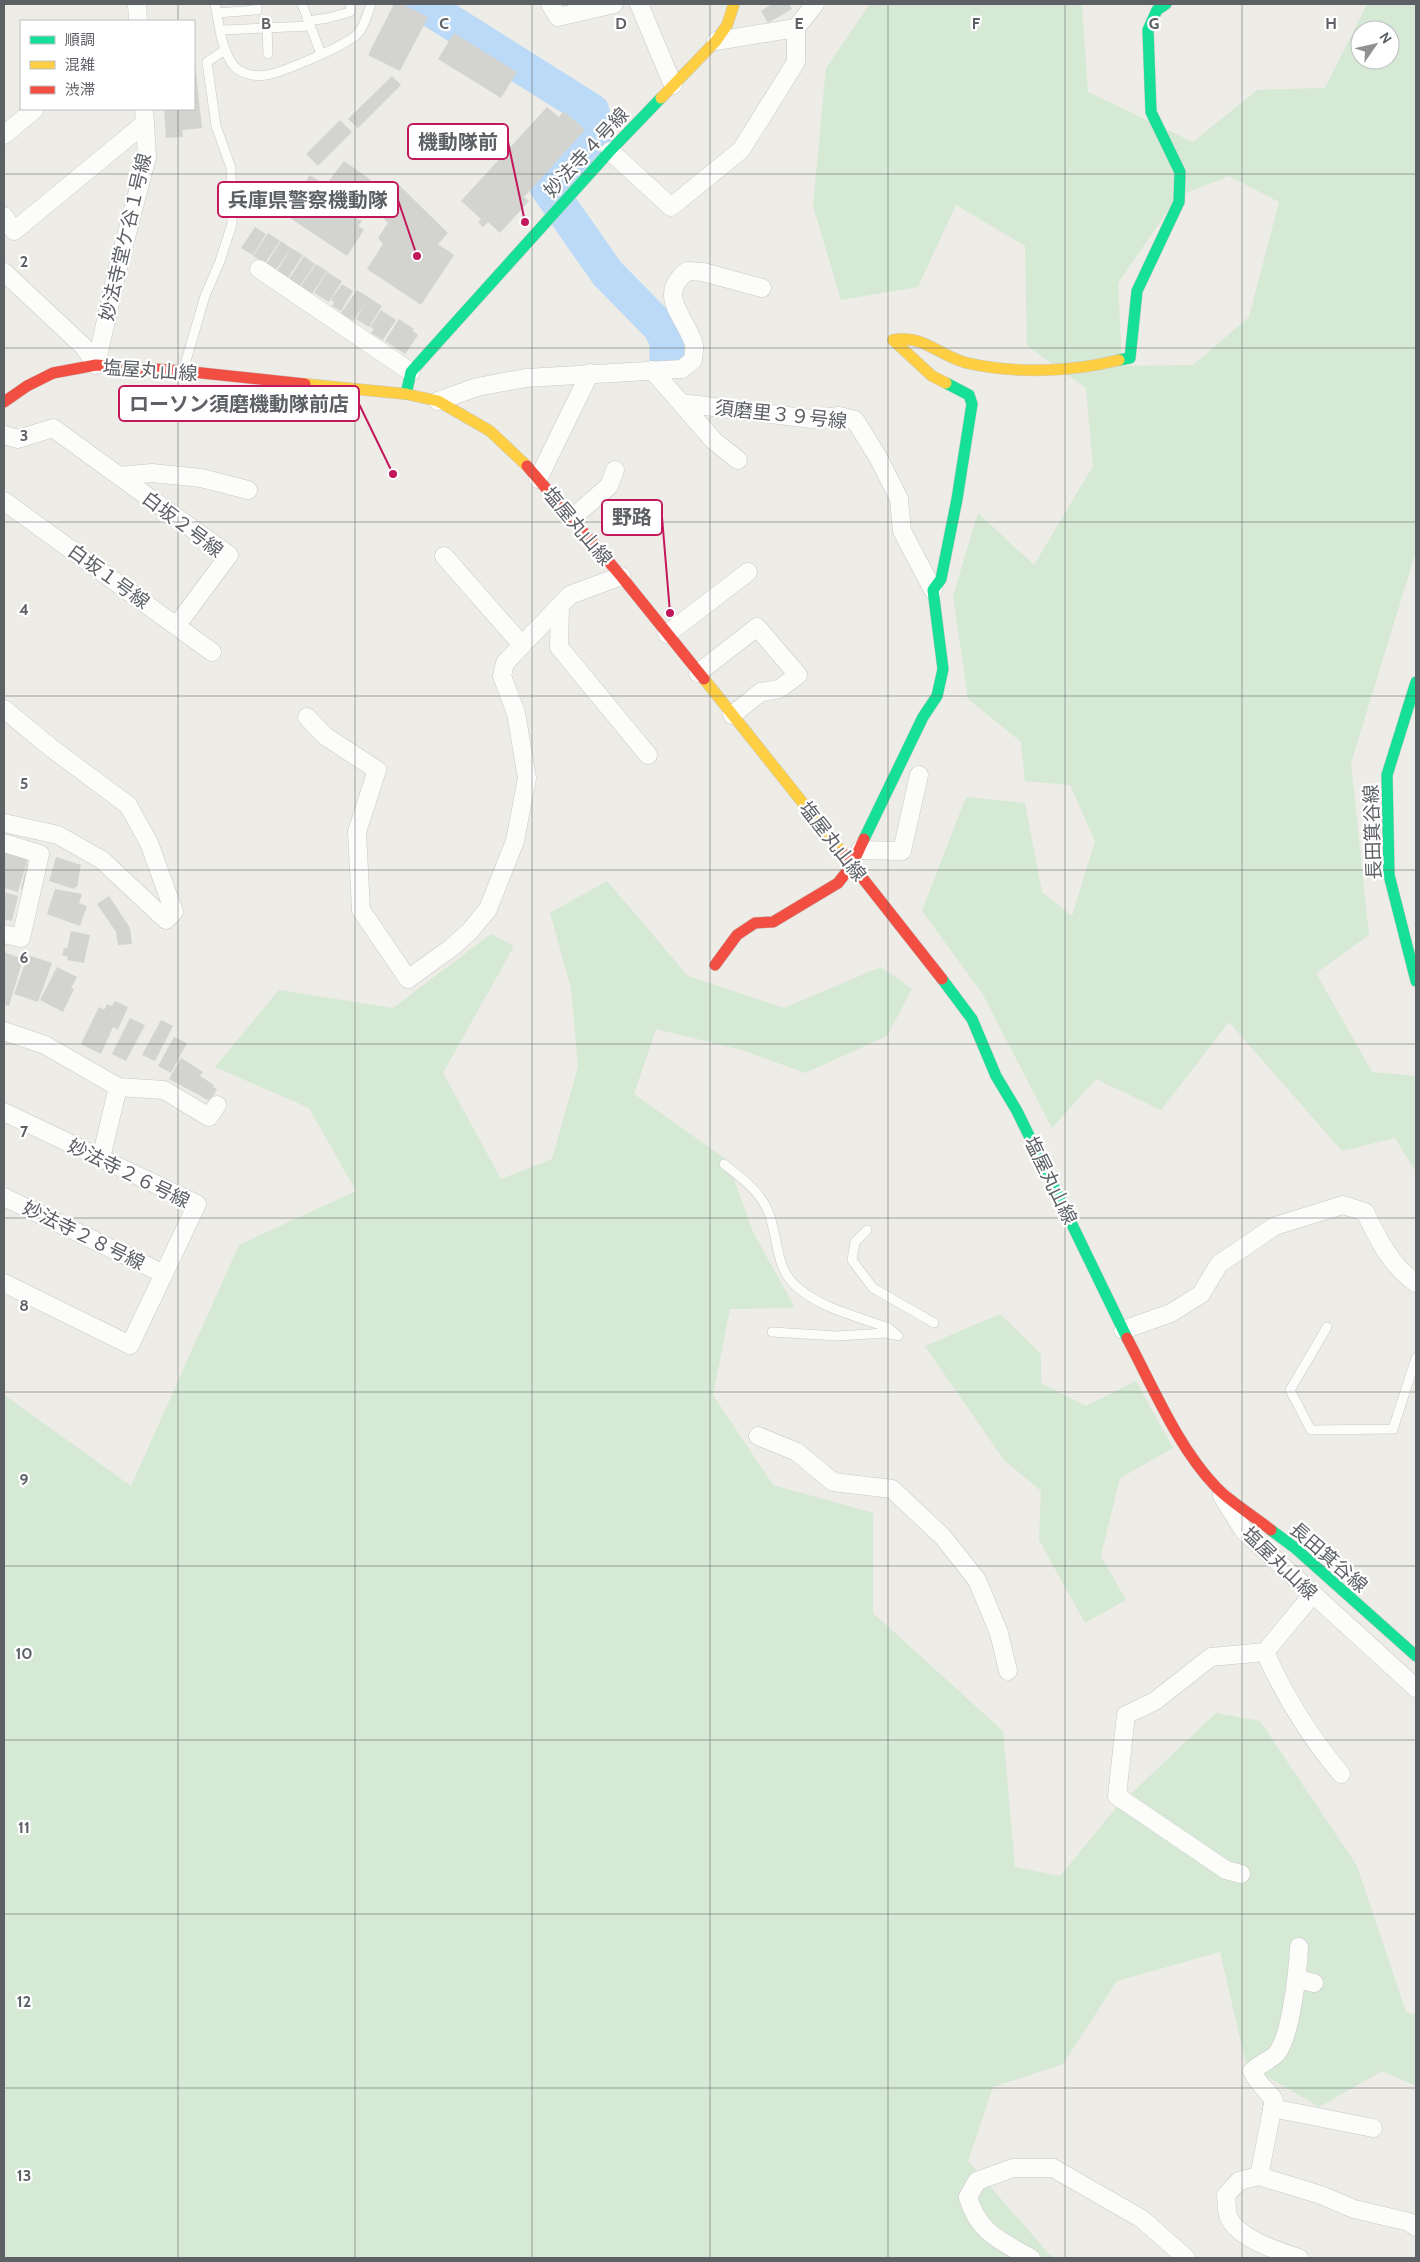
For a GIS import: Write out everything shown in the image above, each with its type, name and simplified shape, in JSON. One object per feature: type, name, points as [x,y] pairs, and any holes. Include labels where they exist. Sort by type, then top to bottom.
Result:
[{"type":"street","points":[[137,4],[138,20]]},
{"type":"street","points":[[550,4],[558,17],[614,4]]},
{"type":"street","points":[[639,4],[673,85]]},
{"type":"street","name":"妙法寺４号線","points":[[406,394],[411,372],[610,151],[716,41],[727,25],[734,4]]},
{"type":"street","points":[[610,151],[671,207],[741,150],[796,62],[796,28],[816,4]]},
{"type":"street","points":[[715,965],[737,935],[755,923],[773,922],[838,883],[856,857],[923,717],[937,696],[943,669],[933,590],[941,579],[957,500],[972,404],[969,394],[932,376],[893,340],[905,336],[918,339],[955,360],[982,365],[1018,368],[1086,367],[1130,358],[1137,291],[1179,202],[1180,172],[1151,112],[1148,30],[1157,10],[1166,4]]},
{"type":"street","points":[[716,41],[796,28]]},
{"type":"street","points":[[4,135],[34,110]]},
{"type":"street","points":[[4,216],[14,231],[144,116]]},
{"type":"street","name":"妙法寺堂ケ谷１号線","points":[[96,365],[117,271],[147,157],[144,116]]},
{"type":"street","points":[[259,269],[411,372]]},
{"type":"street","points":[[438,402],[477,387],[510,381],[590,373],[682,370],[692,360],[695,346],[675,305],[672,293],[678,279],[688,271],[703,272],[762,288]]},
{"type":"street","points":[[4,272],[84,347],[96,365]]},
{"type":"street","name":"塩屋丸山線","points":[[4,402],[27,386],[53,373],[96,365],[183,371],[406,394],[438,402],[490,431],[522,460],[621,576],[732,716],[856,857],[972,1019],[996,1076],[1017,1111],[1123,1330],[1173,1426],[1193,1457],[1217,1488],[1244,1531],[1416,1688]]},
{"type":"street","points":[[652,370],[714,440],[738,460]]},
{"type":"street","points":[[538,479],[590,373]]},
{"type":"street","name":"須磨里３９号線","points":[[681,403],[812,419],[839,416],[855,420],[879,459],[899,499],[902,532],[933,590]]},
{"type":"street","points":[[4,435],[18,439],[52,428],[119,476],[152,473],[200,478],[248,490]]},
{"type":"street","points":[[572,518],[609,486],[615,470]]},
{"type":"street","name":"白坂２号線","points":[[119,476],[229,555],[177,625]]},
{"type":"street","name":"白坂１号線","points":[[4,501],[212,652]]},
{"type":"street","points":[[444,556],[522,645]]},
{"type":"street","points":[[667,634],[748,572]]},
{"type":"street","points":[[307,717],[324,736],[377,770],[357,832],[362,910],[408,978],[451,948],[470,931],[488,908],[515,842],[527,778],[516,713],[502,676],[505,663],[570,595],[621,576]]},
{"type":"street","points":[[560,606],[559,647],[648,755]]},
{"type":"street","points":[[698,674],[757,627],[798,675],[779,690],[761,692],[732,716]]},
{"type":"street","name":"長田箕谷線","points":[[1416,682],[1387,775],[1389,876],[1416,981]]},
{"type":"street","points":[[4,709],[50,747],[128,806],[149,842],[174,912],[166,920],[102,860],[58,835],[4,822]]},
{"type":"street","points":[[856,857],[902,851],[919,775]]},
{"type":"street","points":[[4,843],[40,854],[12,936]]},
{"type":"street","points":[[4,1031],[45,1045],[118,1087],[164,1090],[209,1117],[217,1105]]},
{"type":"street","points":[[100,1158],[118,1087]]},
{"type":"street","name":"妙法寺２６号線","points":[[4,1112],[197,1204],[130,1346],[4,1283]]},
{"type":"street","name":"妙法寺２８号線","points":[[4,1197],[164,1274]]},
{"type":"street","points":[[1123,1330],[1171,1314],[1201,1294],[1219,1264],[1275,1226],[1343,1205],[1365,1212],[1380,1241],[1401,1273],[1416,1283]]},
{"type":"street","points":[[758,1436],[797,1452],[832,1482],[892,1489],[943,1537],[976,1580],[999,1633],[1008,1671]]},
{"type":"street","name":"長田箕谷線","points":[[1217,1488],[1295,1548],[1416,1656]]},
{"type":"street","points":[[1241,1874],[1226,1870],[1117,1796],[1126,1715],[1155,1701],[1211,1656],[1265,1652],[1313,1594]]},
{"type":"street","points":[[1265,1652],[1282,1691],[1315,1744],[1341,1774]]},
{"type":"street","points":[[1259,2176],[1274,2100],[1267,2090],[1254,2078],[1252,2071],[1276,2053],[1284,2039],[1306,1981],[1299,1947]]},
{"type":"street","points":[[1272,2108],[1372,2128]]},
{"type":"street","points":[[1032,2258],[991,2235],[973,2215],[968,2197],[977,2181],[1013,2168],[1053,2168],[1142,2219],[1186,2258]]},
{"type":"street","points":[[1299,2258],[1277,2251],[1240,2232],[1228,2217],[1226,2195],[1239,2181],[1259,2176],[1321,2195],[1354,2209],[1409,2222],[1416,2227]]},
{"type":"lane","points":[[257,4],[257,10],[216,8],[225,50],[234,66],[248,74],[264,76],[284,71],[321,54],[359,33],[371,4]]},
{"type":"lane","points":[[302,4],[321,54]]},
{"type":"lane","points":[[221,30],[267,28],[309,23],[350,12],[351,4]]},
{"type":"lane","points":[[267,28],[268,54]]},
{"type":"lane","points":[[183,371],[205,296],[220,261],[232,224],[231,168],[216,126],[207,62],[225,50]]},
{"type":"lane","points":[[724,1164],[754,1188],[768,1211],[781,1265],[797,1287],[817,1302],[889,1328],[898,1336],[886,1333],[837,1336],[772,1332]]},
{"type":"lane","points":[[867,1230],[855,1242],[852,1260],[873,1288],[934,1323]]},
{"type":"lane","points":[[1327,1327],[1290,1390],[1311,1430],[1392,1429],[1416,1358]]},
{"type":"green space","points":[[870,4],[1082,4],[1088,92],[1193,142],[1257,90],[1325,88],[1350,38],[1350,70],[1400,70],[1400,20],[1359,20],[1367,4],[1416,4],[1416,551],[1351,763],[1369,935],[1316,973],[1372,1072],[1416,1076],[1416,1172],[1395,1138],[1342,1151],[1229,1022],[1161,1110],[1096,1079],[1052,1128],[982,993],[922,911],[966,797],[1025,803],[1042,892],[1072,916],[1095,841],[1070,785],[1025,781],[1021,742],[968,699],[953,596],[978,513],[1034,565],[1093,466],[1086,388],[1027,346],[1025,246],[956,205],[918,287],[841,300],[813,206],[826,68]],"holes":[[[1229,176],[1279,202],[1249,317],[1193,365],[1122,366],[1118,283],[1178,196]]]},
{"type":"green space","points":[[607,881],[688,976],[784,1008],[881,967],[912,989],[887,1036],[805,1073],[742,1050],[656,1029],[634,1094],[727,1160],[753,1232],[795,1308],[730,1309],[713,1395],[773,1485],[873,1513],[873,1613],[1003,1731],[1015,1867],[1060,1876],[1115,1809],[1216,1713],[1260,1721],[1357,1866],[1406,2012],[1416,2015],[1416,2086],[1382,2071],[1319,2107],[1246,2064],[1220,1952],[1117,1981],[1063,2064],[993,2087],[968,2161],[1049,2254],[1055,2258],[4,2258],[4,1395],[131,1486],[239,1245],[356,1191],[309,1108],[215,1067],[279,990],[393,1008],[491,934],[514,946],[443,1073],[501,1179],[552,1159],[578,1067],[571,988],[550,913]]},
{"type":"green space","points":[[1000,1314],[1041,1354],[1041,1383],[1086,1406],[1136,1381],[1173,1448],[1120,1478],[1101,1556],[1126,1600],[1085,1623],[1039,1540],[1041,1491],[1004,1460],[925,1346]]},
{"type":"building","points":[[394,4],[402,4],[428,17],[400,71],[368,55]]},
{"type":"building","points":[[772,4],[789,4],[792,9],[768,23],[761,11]]},
{"type":"building","points":[[454,33],[517,72],[501,98],[438,59]]},
{"type":"building","points":[[195,63],[202,128],[182,130],[183,137],[166,138],[164,110],[195,110]]},
{"type":"building","points":[[392,76],[401,85],[358,128],[348,119]]},
{"type":"building","points":[[547,107],[559,117],[564,111],[585,130],[524,197],[529,201],[500,233],[488,222],[483,227],[478,222],[481,219],[461,201]]},
{"type":"building","points":[[340,120],[352,132],[318,166],[306,154]]},
{"type":"building","points":[[344,161],[371,180],[357,201],[329,181]]},
{"type":"building","points":[[310,175],[356,206],[355,208],[360,212],[356,218],[362,221],[358,226],[364,230],[347,256],[284,214]]},
{"type":"building","points":[[398,184],[448,233],[438,244],[454,255],[421,305],[367,269],[383,244],[378,238],[388,223],[374,209]]},
{"type":"building","points":[[255,227],[266,234],[253,255],[241,248]]},
{"type":"building","points":[[268,233],[280,241],[265,263],[253,256]]},
{"type":"building","points":[[281,241],[291,248],[276,270],[266,264]]},
{"type":"building","points":[[291,248],[303,255],[288,278],[277,271]]},
{"type":"building","points":[[304,256],[315,264],[300,286],[289,279]]},
{"type":"building","points":[[316,264],[327,271],[312,294],[301,286]]},
{"type":"building","points":[[327,272],[342,281],[329,302],[314,293]]},
{"type":"building","points":[[342,284],[353,291],[341,311],[332,306],[334,302],[331,300]]},
{"type":"building","points":[[357,290],[382,306],[369,327],[356,319],[366,302],[353,321],[341,313]]},
{"type":"building","points":[[381,310],[396,320],[383,340],[371,333],[374,329],[370,327]]},
{"type":"building","points":[[399,319],[414,329],[413,331],[418,335],[405,354],[385,341]]},
{"type":"building","points":[[5,851],[28,858],[18,892],[4,888]]},
{"type":"building","points":[[56,857],[81,865],[77,887],[74,889],[49,881]]},
{"type":"building","points":[[27,864],[33,866],[26,890],[21,889]]},
{"type":"building","points":[[55,889],[82,894],[79,903],[87,906],[80,926],[47,914]]},
{"type":"building","points":[[4,892],[18,896],[12,921],[4,919]]},
{"type":"building","points":[[109,896],[130,928],[132,944],[118,945],[116,932],[97,904]]},
{"type":"building","points":[[71,931],[90,935],[84,963],[67,960],[68,957],[62,955],[64,948],[67,949]]},
{"type":"building","points":[[4,952],[23,959],[9,1006],[4,1005]]},
{"type":"building","points":[[28,955],[52,963],[38,1002],[14,994]]},
{"type":"building","points":[[57,967],[77,977],[71,988],[74,989],[63,1012],[40,1000]]},
{"type":"building","points":[[115,1001],[128,1007],[118,1029],[113,1027],[101,1054],[81,1044],[99,1007],[104,1010],[107,1004],[112,1006]]},
{"type":"building","points":[[130,1018],[145,1025],[126,1061],[112,1054]]},
{"type":"building","points":[[161,1020],[173,1026],[155,1061],[142,1055]]},
{"type":"building","points":[[174,1037],[187,1043],[171,1073],[158,1066]]},
{"type":"building","points":[[181,1058],[203,1072],[200,1076],[217,1089],[210,1101],[169,1079]]},
{"type":"waterway","points":[[422,4],[592,111],[596,132],[592,140],[547,187],[607,273],[660,327],[667,341],[667,362]]},
{"type":"traffic: fast","points":[[1119,360],[1130,358],[1137,291],[1179,202],[1180,172],[1151,112],[1148,30],[1157,10],[1166,4]]},
{"type":"traffic: fast","points":[[406,394],[411,372],[610,151],[661,98]]},
{"type":"traffic: fast","points":[[864,839],[923,717],[937,696],[943,669],[933,590],[941,579],[957,499],[972,404],[969,395],[946,383]]},
{"type":"traffic: fast","points":[[1416,682],[1387,775],[1389,875],[1416,981]]},
{"type":"traffic: fast","points":[[942,979],[972,1019],[996,1076],[1017,1111],[1127,1338]]},
{"type":"traffic: fast","points":[[1271,1530],[1295,1548],[1416,1656]]},
{"type":"traffic: slow","points":[[661,98],[716,41],[727,25],[734,4]]},
{"type":"traffic: slow","points":[[946,383],[932,376],[893,340],[913,340],[957,360],[985,367],[1004,369],[1063,369],[1119,360]]},
{"type":"traffic: slow","points":[[305,384],[406,394],[438,401],[490,431],[527,466]]},
{"type":"traffic: slow","points":[[704,679],[842,852]]},
{"type":"traffic: jam","points":[[4,402],[27,386],[53,373],[96,365],[183,371],[305,384]]},
{"type":"traffic: jam","points":[[527,466],[621,576],[704,679]]},
{"type":"traffic: jam","points":[[715,965],[737,935],[755,923],[773,922],[838,883],[852,865],[864,839]]},
{"type":"traffic: jam","points":[[842,852],[942,979]]},
{"type":"traffic: jam","points":[[1127,1338],[1167,1416],[1190,1455],[1223,1494],[1271,1530]]},
{"type":"place","name":"機動隊前","points":[[525,222]]},
{"type":"place","name":"兵庫県警察機動隊","points":[[417,256]]},
{"type":"place","name":"ローソン須磨機動隊前店","points":[[393,474]]},
{"type":"place","name":"野路","points":[[670,613]]}]
